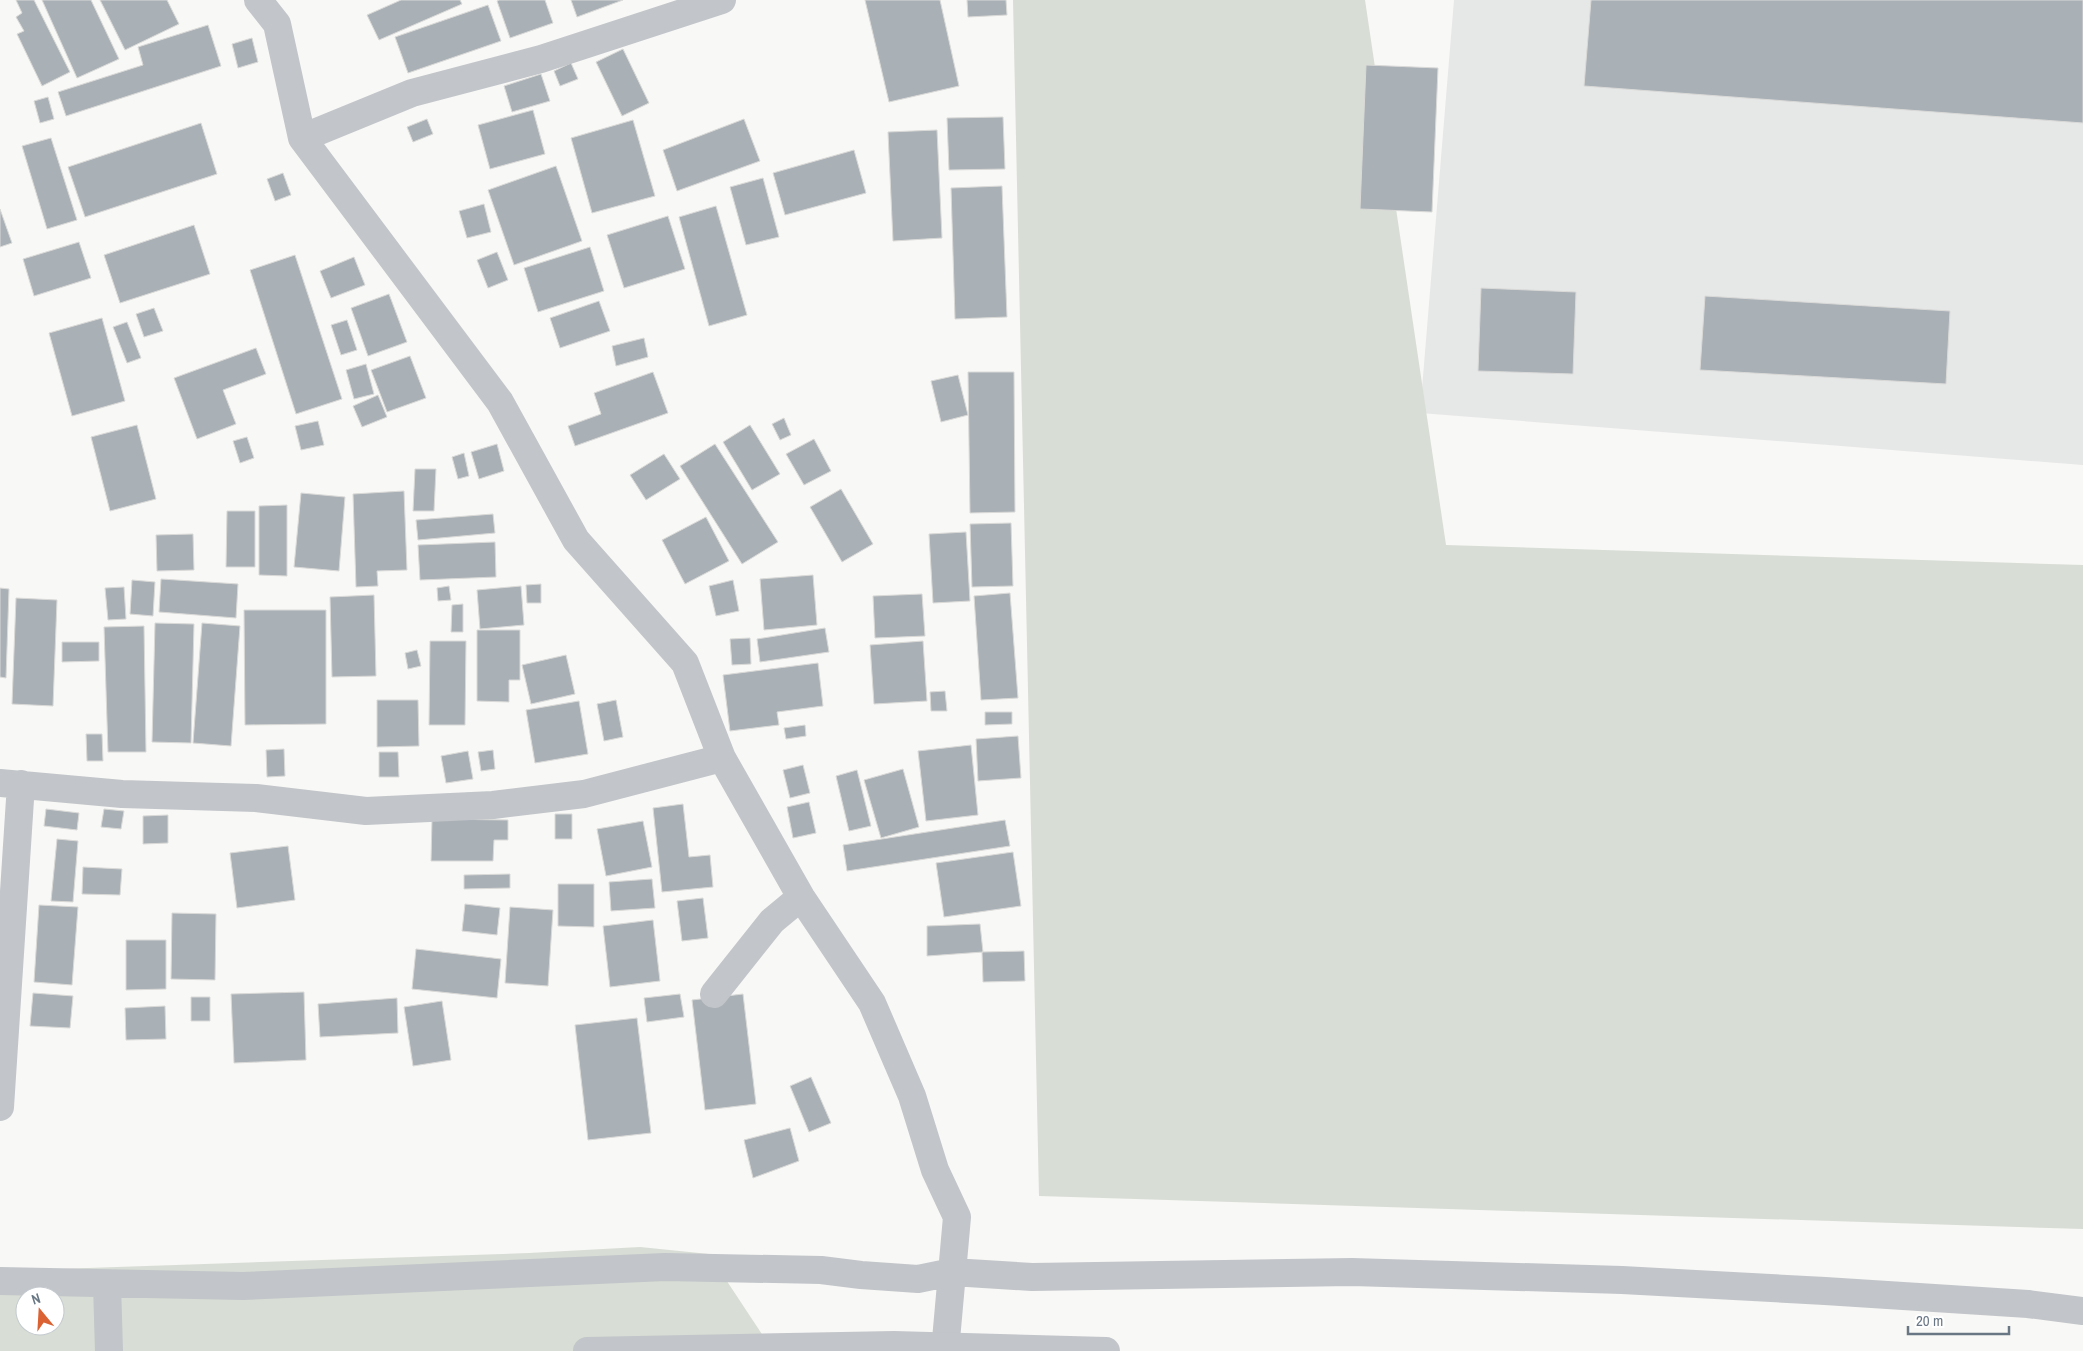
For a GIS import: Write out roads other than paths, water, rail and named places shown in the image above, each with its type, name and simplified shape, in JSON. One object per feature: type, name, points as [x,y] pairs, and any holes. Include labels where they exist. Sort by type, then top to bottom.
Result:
[{"type":"street","points":[[258,0],[277,24],[302,138],[500,402],[576,540],[684,663],[722,758],[801,897],[872,1002],[912,1096],[935,1170],[957,1217],[946,1348]]},
{"type":"street","points":[[302,138],[412,93],[541,60],[722,0]]},
{"type":"street","points":[[0,1107],[10,784],[122,794],[256,798],[366,811],[493,805],[584,794],[722,758]]},
{"type":"street","points":[[714,994],[772,921],[801,897]]},
{"type":"street","points":[[0,1281],[243,1286],[666,1268],[821,1270],[918,1279],[952,1272],[1032,1277],[1352,1272],[1622,1280],[2028,1304],[2083,1311]]},
{"type":"street","points":[[107,1284],[109,1351]]},
{"type":"street","points":[[587,1351],[946,1348],[1106,1351]]}]
